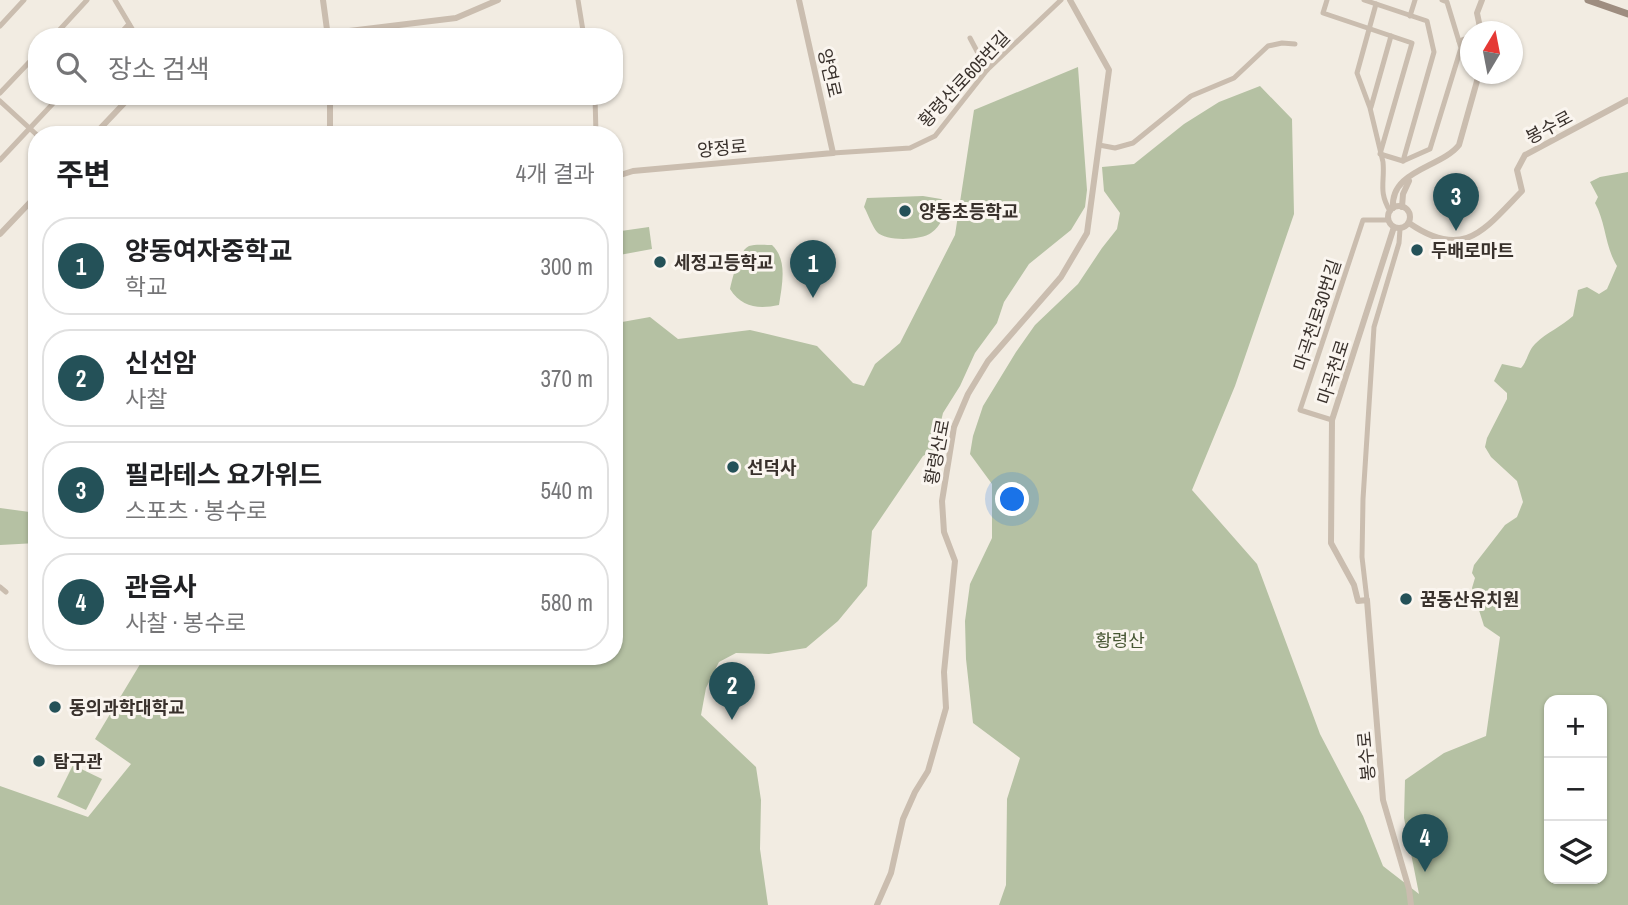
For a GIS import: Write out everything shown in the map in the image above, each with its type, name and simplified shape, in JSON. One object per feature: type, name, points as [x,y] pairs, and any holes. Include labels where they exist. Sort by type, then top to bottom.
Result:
[{"type":"main road","points":[[1588,0],[1628,14]]},
{"type":"street","points":[[0,26],[24,0]]},
{"type":"street","points":[[61,28],[87,0]]},
{"type":"street","points":[[114,0],[131,28]]},
{"type":"street","points":[[323,0],[326,28]]},
{"type":"street","points":[[475,0],[477,10]]},
{"type":"street","points":[[375,28],[456,18],[498,0]]},
{"type":"street","points":[[578,0],[583,28]]},
{"type":"street","name":"양연로","points":[[799,0],[833,153]]},
{"type":"street","name":"황령산로605번길","points":[[833,153],[910,148],[936,136],[987,70],[1061,0]]},
{"type":"street","name":"황령산로","points":[[877,905],[887,886],[907,810],[928,771],[946,708],[944,673],[955,561],[944,532],[942,501],[954,427],[968,394],[988,361],[1061,277],[1087,233],[1109,70],[1070,0]]},
{"type":"street","points":[[1327,0],[1323,13],[1412,43],[1380,153]]},
{"type":"street","points":[[1364,0],[1427,21],[1434,52],[1403,161]]},
{"type":"street","points":[[1410,16],[1415,0]]},
{"type":"street","points":[[1380,153],[1403,161],[1430,149],[1461,48],[1447,2],[1442,0]]},
{"type":"street","points":[[1479,21],[1477,13],[1482,0]]},
{"type":"street","points":[[1376,4],[1357,73],[1370,108],[1384,171],[1381,186],[1391,209]]},
{"type":"street","points":[[125,28],[129,24]]},
{"type":"street","points":[[1370,108],[1391,36]]},
{"type":"street","points":[[970,38],[987,70]]},
{"type":"street","points":[[1099,145],[1115,148],[1133,143],[1191,96],[1234,78],[1268,46],[1295,44]]},
{"type":"street","points":[[0,93],[28,63]]},
{"type":"street","points":[[1367,600],[1362,557],[1363,499],[1374,327],[1399,243],[1397,228],[1388,220],[1393,197],[1411,176],[1451,153],[1459,145],[1476,84]]},
{"type":"street","points":[[0,100],[28,127]]},
{"type":"street","name":"봉수로","points":[[1409,223],[1432,236],[1452,240],[1469,239],[1483,231],[1521,191],[1517,170],[1525,155],[1628,100]]},
{"type":"street","points":[[33,126],[52,105]]},
{"type":"street","points":[[103,126],[122,105]]},
{"type":"street","points":[[330,105],[330,126]]},
{"type":"street","points":[[595,105],[596,126]]},
{"type":"street","points":[[0,160],[28,131]]},
{"type":"street","points":[[1430,149],[1437,160]]},
{"type":"street","name":"양정로","points":[[623,174],[708,163],[833,153]]},
{"type":"street","points":[[1402,207],[1403,194],[1411,176]]},
{"type":"street","points":[[0,234],[28,204]]},
{"type":"street","points":[[1391,209],[1402,207]]},
{"type":"street","points":[[1397,228],[1409,223],[1409,213],[1402,207]]},
{"type":"street","name":"마곡천로30번길","points":[[1332,420],[1300,410],[1363,220],[1388,220]]},
{"type":"street","name":"마곡천로","points":[[1367,600],[1359,601],[1354,584],[1331,543],[1332,420],[1397,228]]},
{"type":"street","points":[[0,587],[6,592]]},
{"type":"street","name":"봉수로","points":[[1367,600],[1383,800],[1409,889],[1411,905]]},
{"type":"green space","points":[[1078,67],[1087,190],[1085,207],[1071,230],[1029,264],[1004,302],[997,323],[975,353],[960,386],[943,413],[934,450],[923,456],[872,531],[867,586],[838,621],[806,648],[769,654],[736,653],[719,662],[706,688],[701,715],[756,767],[761,800],[760,849],[768,905],[0,905],[0,786],[88,817],[131,764],[95,739],[140,665],[623,665],[623,322],[650,317],[678,339],[750,330],[817,346],[853,383],[864,386],[875,364],[900,343],[955,235],[974,110]]},
{"type":"green space","name":"황령산","points":[[1260,86],[1292,119],[1294,214],[1235,386],[1192,490],[1257,564],[1320,734],[1363,816],[1383,866],[1419,894],[1404,818],[1405,780],[1444,753],[1486,736],[1500,637],[1484,626],[1472,588],[1475,578],[1472,573],[1474,565],[1505,525],[1517,517],[1523,502],[1517,481],[1491,457],[1485,447],[1507,399],[1507,393],[1494,381],[1502,364],[1521,368],[1535,344],[1573,316],[1578,290],[1587,287],[1599,294],[1607,289],[1617,266],[1595,203],[1598,197],[1590,182],[1600,177],[1628,172],[1628,905],[999,905],[1006,885],[1007,799],[1020,758],[973,723],[965,621],[970,584],[992,538],[992,484],[970,454],[973,436],[983,406],[1016,352],[1035,325],[1078,284],[1117,229],[1120,213],[1104,191],[1102,167],[1134,164],[1184,124],[1219,102]]},
{"type":"green space","points":[[923,196],[941,199],[947,203],[938,227],[920,237],[896,239],[882,235],[875,229],[864,207],[867,198]]},
{"type":"green space","points":[[649,227],[652,249],[623,254],[623,231]]},
{"type":"green space","points":[[772,245],[782,265],[779,305],[752,306],[740,300],[730,289],[734,272],[739,259],[749,246]]},
{"type":"green space","points":[[0,508],[28,512],[28,543],[0,545]]},
{"type":"green space","points":[[73,765],[102,779],[86,810],[57,797]]},
{"type":"place","name":"양동초등학교","points":[[905,211]]},
{"type":"place","name":"필라테스 요가위드","points":[[1456,231]]},
{"type":"place","name":"두배로마트","points":[[1417,250]]},
{"type":"place","name":"세정고등학교","points":[[660,262]]},
{"type":"place","name":"양동여자중학교","points":[[813,298]]},
{"type":"place","name":"선덕사","points":[[733,467]]},
{"type":"place","name":"꿈동산유치원","points":[[1406,599]]},
{"type":"place","name":"동의과학대학교","points":[[55,707]]},
{"type":"place","name":"신선암","points":[[732,720]]},
{"type":"place","name":"탐구관","points":[[39,761]]},
{"type":"place","name":"관음사","points":[[1425,872]]}]
